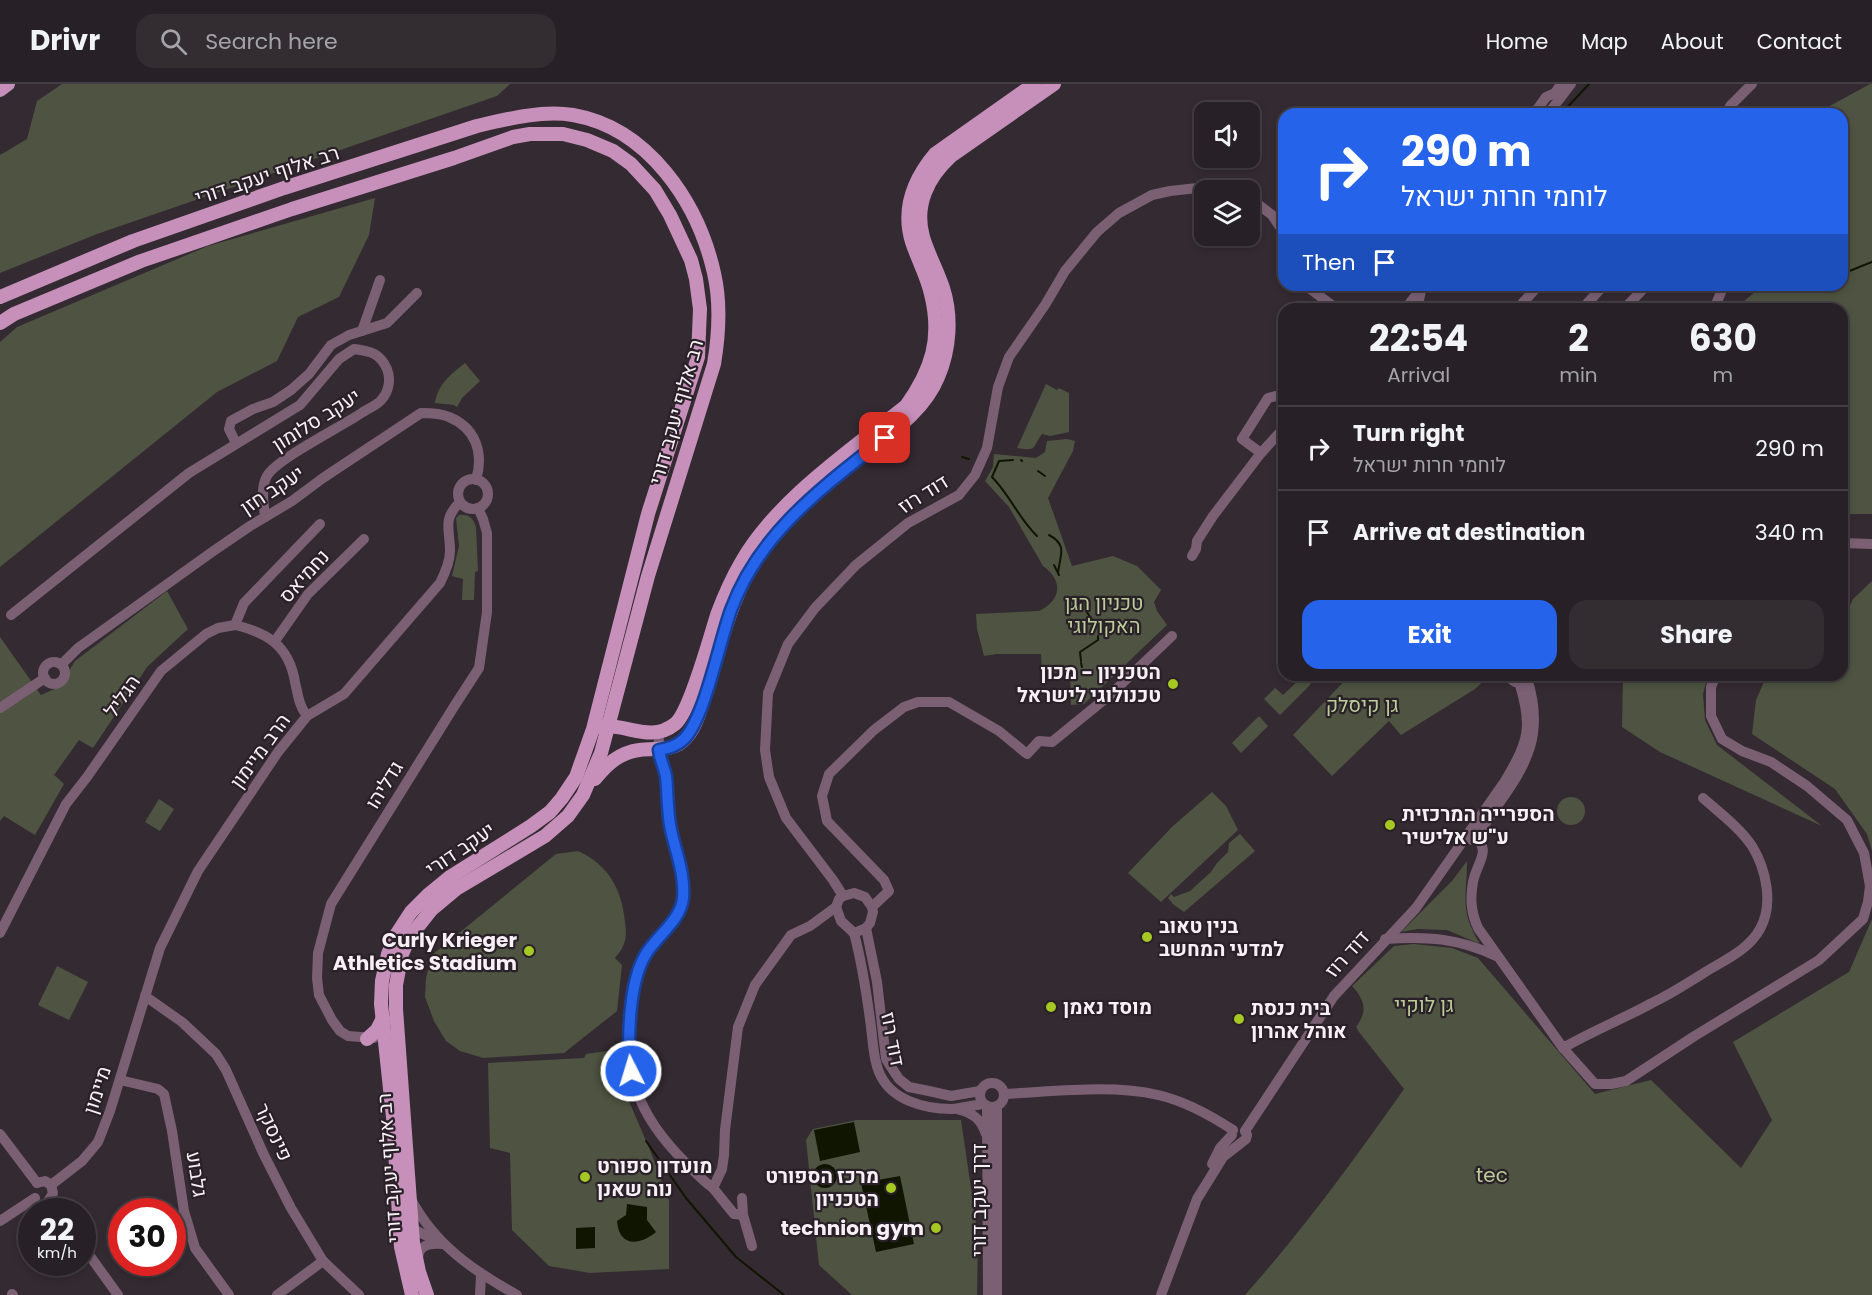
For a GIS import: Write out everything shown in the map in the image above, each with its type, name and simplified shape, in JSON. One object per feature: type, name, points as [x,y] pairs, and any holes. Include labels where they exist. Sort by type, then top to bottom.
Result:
[{"type":"main road","points":[[0,90],[8,84]]},
{"type":"main road","points":[[1034,84],[935,153],[915,183],[908,215],[912,242],[931,292],[935,318],[935,344],[932,358],[918,390],[906,406],[793,498],[754,542],[723,598],[684,711],[676,723],[654,732],[620,729],[609,725],[593,729],[604,742],[659,750],[678,745],[686,738],[703,701],[731,610],[740,589],[764,548],[799,509],[911,416],[929,394],[938,378],[947,348],[948,327],[943,289],[923,238],[921,225],[923,197],[929,182],[939,167],[951,156],[1054,84]]},
{"type":"main road","name":"רב אלוף יעקב דורי","points":[[0,297],[133,241],[284,188],[477,126],[538,115],[571,115],[595,121],[621,132],[662,165],[694,216],[714,273],[718,297],[718,343],[714,364],[648,576],[604,742],[583,795],[557,828],[456,889],[432,909],[417,926],[402,954],[398,970],[396,1009],[380,1042],[387,1053],[403,1260],[412,1295]]},
{"type":"main road","name":"רב אלוף יעקב דורי","points":[[0,323],[141,261],[513,137],[530,134],[563,134],[587,140],[613,151],[631,164],[655,190],[670,215],[691,260],[696,279],[700,309],[700,335],[698,357],[648,514],[593,729]]},
{"type":"main road","points":[[616,700],[625,719],[654,732]]},
{"type":"main road","name":"יעקב דורי","points":[[381,1038],[377,1030],[383,1018],[382,981],[388,954],[396,935],[411,912],[450,877],[550,812],[576,777],[593,729]]},
{"type":"main road","points":[[583,795],[610,762],[618,756],[641,749]]},
{"type":"main road","name":"רב אלוף יעקב דורי","points":[[381,1038],[410,1196],[418,1266],[427,1295]]},
{"type":"street","points":[[1553,108],[1571,84]]},
{"type":"street","points":[[1730,106],[1752,84]]},
{"type":"street","points":[[1538,108],[1546,97],[1558,88]]},
{"type":"street","points":[[1546,108],[1558,88]]},
{"type":"street","name":"דוד רוז","points":[[843,896],[786,818],[769,777],[765,750],[768,693],[788,644],[815,608],[856,565],[908,523],[959,495],[975,475],[987,448],[998,387],[1009,357],[1065,271],[1097,232],[1119,213],[1152,195],[1194,188]]},
{"type":"street","points":[[1260,206],[1272,215],[1278,224]]},
{"type":"street","points":[[362,331],[380,280]]},
{"type":"street","points":[[1312,291],[1328,303]]},
{"type":"street","points":[[1317,291],[1323,300]]},
{"type":"street","points":[[1410,303],[1419,291]]},
{"type":"street","points":[[1522,303],[1534,291]]},
{"type":"street","points":[[1588,303],[1598,291]]},
{"type":"street","points":[[1630,303],[1641,291]]},
{"type":"street","name":"יעקב סלומון","points":[[236,443],[229,429],[231,420],[273,402],[291,390],[309,374],[331,345],[349,335],[387,323],[417,293]]},
{"type":"street","name":"יעקב סלומון","points":[[11,615],[189,473],[300,405],[339,359],[354,349],[369,351],[383,359],[390,375],[382,400],[273,468],[263,486],[265,517]]},
{"type":"street","points":[[1261,453],[1242,439],[1268,398],[1278,396]]},
{"type":"street","name":"יעקב חזן","points":[[62,664],[78,648],[212,552],[292,501],[421,413],[448,416],[468,430],[479,452],[479,469],[476,480]]},
{"type":"street","points":[[1192,556],[1197,541],[1213,516],[1278,435]]},
{"type":"street","points":[[476,480],[483,483],[487,492],[486,501],[478,508],[468,508],[460,502],[458,493],[461,484],[476,480]]},
{"type":"street","name":"הרב מיימון","points":[[147,992],[160,948],[198,871],[278,752],[307,716],[344,694],[441,583],[450,552],[447,523],[451,511],[460,502]]},
{"type":"street","name":"גדליהו","points":[[381,1038],[354,1038],[343,1034],[332,1020],[319,995],[318,953],[331,904],[479,668],[487,612],[487,533],[478,508]]},
{"type":"street","points":[[307,716],[301,709],[293,669],[285,653],[275,641],[249,628],[235,625],[244,603],[320,524]]},
{"type":"street","name":"נחמיאס","points":[[275,641],[308,594],[364,539]]},
{"type":"street","points":[[1848,543],[1872,544]]},
{"type":"street","name":"הגליל","points":[[0,933],[66,804],[161,671],[206,634],[218,628],[235,625]]},
{"type":"street","points":[[872,907],[889,891],[884,880],[827,821],[822,796],[829,774],[874,730],[904,706],[918,702],[949,702],[999,730],[1028,754],[1039,741],[1052,742],[1082,719],[1172,636]]},
{"type":"street","points":[[55,662],[62,664],[65,674],[60,682],[50,683],[45,678],[44,670],[48,664],[55,662]]},
{"type":"street","points":[[0,708],[45,678]]},
{"type":"street","name":"דוד רוז","points":[[1473,834],[1517,762],[1525,741],[1528,728],[1525,681]]},
{"type":"street","name":"דוד רוז","points":[[1161,1295],[1197,1199],[1235,1136],[1246,1139],[1245,1131],[1334,996],[1416,908],[1445,868],[1490,816],[1515,779],[1532,743],[1535,730],[1535,709],[1526,681]]},
{"type":"street","points":[[1490,816],[1487,843],[1473,883],[1471,912],[1478,928],[1563,1048],[1595,1084],[1626,1081],[1819,960],[1863,919],[1868,902],[1870,886],[1864,853],[1847,820],[1807,786],[1771,762],[1742,752],[1722,739],[1711,716],[1711,687],[1714,681]]},
{"type":"street","points":[[654,732],[660,761],[666,776],[671,831],[681,867],[683,897],[682,907],[645,954],[638,972],[629,1022],[629,1058],[633,1083],[641,1105],[657,1132],[701,1180],[713,1188],[734,1214],[743,1215]]},
{"type":"street","points":[[1563,1048],[1653,1003],[1744,949],[1760,929],[1767,909],[1767,886],[1759,860],[1751,845],[1725,817],[1703,798]]},
{"type":"street","points":[[1473,834],[1482,844],[1481,862]]},
{"type":"street","points":[[860,894],[869,901],[872,907],[872,918],[866,928],[854,933],[842,922],[836,907],[843,896],[860,894]]},
{"type":"street","points":[[713,1188],[722,1170],[736,1042],[741,1018],[755,985],[791,935],[810,926],[836,907]]},
{"type":"street","points":[[810,926],[842,922]]},
{"type":"street","name":"דוד רוז","points":[[866,928],[877,982],[886,1059],[899,1079],[909,1087],[951,1096],[980,1091]]},
{"type":"street","name":"דוד רוז","points":[[854,933],[867,995],[878,1070],[886,1085],[901,1099],[932,1106],[954,1109],[989,1105]]},
{"type":"street","points":[[1385,939],[1417,937],[1450,940],[1479,948],[1497,957]]},
{"type":"street","name":"מיימון","points":[[51,1185],[82,1161],[98,1142],[147,992]]},
{"type":"street","name":"פינסקר","points":[[147,992],[216,1054],[226,1070],[264,1155],[291,1208],[323,1262],[359,1295]]},
{"type":"street","name":"גלבוע","points":[[120,1080],[158,1089],[164,1094],[184,1211],[195,1248],[229,1295]]},
{"type":"street","points":[[994,1083],[1001,1087],[1004,1094],[1002,1101],[989,1105],[980,1098],[980,1091],[987,1084],[994,1083]]},
{"type":"street","points":[[1004,1094],[1106,1089],[1157,1094],[1202,1111],[1235,1136]]},
{"type":"street","name":"דרך יעקב דורי","points":[[988,1295],[989,1105]]},
{"type":"street","name":"דרך יעקב דורי","points":[[989,1105],[997,1295]]},
{"type":"street","points":[[954,1109],[975,1116],[983,1126],[988,1143]]},
{"type":"street","points":[[0,1134],[37,1182]]},
{"type":"street","points":[[37,1182],[45,1181],[51,1185],[53,1193],[50,1198]]},
{"type":"street","points":[[35,1198],[33,1190],[37,1182]]},
{"type":"street","points":[[410,1196],[424,1219],[445,1245],[481,1275],[518,1295]]},
{"type":"street","points":[[742,1198],[743,1215],[752,1246]]},
{"type":"street","points":[[0,1221],[18,1209]]},
{"type":"street","points":[[399,1213],[404,1223],[412,1229],[445,1245]]},
{"type":"street","points":[[418,1266],[418,1254],[424,1246],[445,1245]]},
{"type":"street","points":[[277,1295],[323,1262]]},
{"type":"street","points":[[96,1264],[118,1295]]},
{"type":"street","points":[[480,1295],[481,1275]]},
{"type":"green space","points":[[62,84],[510,84],[497,96],[97,234],[0,273],[0,155],[27,139],[37,101]]},
{"type":"green space","points":[[1872,84],[1872,514],[1848,514],[1848,303],[1742,303],[1756,291],[1848,291],[1848,108],[1826,108]]},
{"type":"green space","points":[[375,198],[369,235],[339,297],[298,317],[277,361],[217,392],[0,567],[0,342],[17,327],[208,246]]},
{"type":"green space","points":[[465,363],[480,381],[462,398],[457,407],[435,403],[442,385]]},
{"type":"green space","points":[[1046,384],[1069,393],[1069,432],[1050,436],[1042,434],[1032,449],[1017,448]]},
{"type":"green space","name":"טכניון הגן האקולוגי","points":[[1067,439],[1075,441],[1073,451],[1048,498],[1072,566],[1113,556],[1137,566],[1161,590],[1154,602],[1157,611],[1167,625],[1084,704],[1071,705],[1070,672],[1042,673],[1041,654],[984,656],[977,629],[976,614],[1039,611],[1056,596],[1057,583],[1054,577],[1043,566],[1009,507],[985,481],[993,467],[994,454],[1036,458],[1045,452],[1047,441]]},
{"type":"green space","points":[[459,515],[470,517],[476,527],[478,571],[475,572],[474,600],[462,600],[463,579],[452,576],[459,546],[456,518]]},
{"type":"green space","points":[[1872,581],[1872,851],[1867,834],[1835,789],[1752,734],[1756,700],[1764,681],[1848,681],[1848,609],[1853,599]]},
{"type":"green space","points":[[167,591],[188,629],[147,667],[93,748],[79,740],[54,775],[64,784],[35,835],[4,816],[0,821],[0,637],[41,695],[59,687],[75,661]]},
{"type":"green space","points":[[1298,681],[1308,681],[1311,684],[1280,715],[1264,699],[1275,688],[1283,695]]},
{"type":"green space","name":"גן קיסלק","points":[[1344,681],[1484,681],[1475,689],[1401,735],[1389,721],[1332,776],[1293,735]]},
{"type":"green space","points":[[1623,681],[1706,681],[1703,694],[1705,720],[1717,745],[1822,826],[1660,752],[1622,727]]},
{"type":"green space","points":[[1259,716],[1268,726],[1241,753],[1232,743]]},
{"type":"green space","points":[[1212,792],[1226,806],[1238,830],[1161,902],[1128,873],[1173,826]]},
{"type":"green space","points":[[1571,797],[1581,801],[1585,811],[1581,821],[1571,825],[1561,821],[1557,811],[1561,801]]},
{"type":"green space","points":[[159,799],[174,809],[160,831],[145,822]]},
{"type":"green space","points":[[1240,834],[1255,851],[1184,912],[1173,904],[1168,898],[1171,894],[1174,897],[1190,891],[1211,872],[1228,852],[1229,843]]},
{"type":"green space","name":"Curly Krieger Athletics Stadium","points":[[578,851],[606,871],[621,899],[626,934],[622,948],[615,958],[622,965],[617,1011],[564,1053],[483,1058],[460,1051],[446,1041],[434,1021],[425,997],[426,978],[432,955],[556,854]]},
{"type":"green space","points":[[1467,861],[1467,912],[1473,932],[1480,944],[1447,930],[1418,929],[1401,932],[1452,881]]},
{"type":"green space","name":"tec","points":[[1872,919],[1872,1295],[1245,1295],[1328,1194],[1404,1089],[1356,1027],[1362,1016],[1363,1006],[1360,996],[1352,986],[1394,946],[1414,944],[1452,948],[1478,958],[1595,1094],[1651,1080],[1741,1168],[1772,1120],[1733,1042],[1849,972]]},
{"type":"green space","points":[[57,966],[88,982],[69,1020],[38,1005]]},
{"type":"green space","name":"מועדון ספורט נוה שאנן","points":[[621,1049],[625,1092],[669,1201],[669,1269],[590,1273],[549,1266],[512,1230],[510,1153],[490,1148],[488,1063],[584,1058],[586,1054]]},
{"type":"green space","name":"מרכז הספורט הטכניון","points":[[857,1120],[961,1120],[978,1236],[977,1295],[852,1295],[819,1265],[806,1140],[813,1129]]},
{"type":"shaded area","points":[[854,1122],[860,1152],[820,1161],[814,1130]]},
{"type":"shaded area","points":[[825,1164],[830,1165],[836,1171],[836,1181],[830,1187],[825,1188],[820,1187],[814,1181],[813,1176],[814,1171],[820,1165]]},
{"type":"shaded area","points":[[900,1176],[914,1244],[876,1252],[861,1183]]},
{"type":"shaded area","points":[[627,1204],[647,1207],[647,1220],[656,1232],[637,1242],[626,1240],[619,1230],[617,1221],[626,1215]]},
{"type":"shaded area","points":[[595,1227],[595,1248],[576,1249],[576,1228]]},
{"type":"waterway","points":[[1567,108],[1589,84]]},
{"type":"waterway","points":[[1848,272],[1872,262]]},
{"type":"waterway","points":[[962,457],[969,459]]},
{"type":"waterway","points":[[1013,460],[999,461],[992,477],[1037,536]]},
{"type":"waterway","points":[[1038,471],[1045,476]]},
{"type":"waterway","points":[[1049,535],[1061,547],[1058,573]]},
{"type":"waterway","points":[[1054,565],[1059,575]]},
{"type":"waterway","points":[[1086,611],[1096,625]]},
{"type":"waterway","points":[[1081,661],[1080,652],[1098,640],[1098,636]]},
{"type":"waterway","points":[[1081,663],[1082,667]]},
{"type":"waterway","points":[[1082,670],[1083,675]]},
{"type":"waterway","points":[[646,1141],[686,1198],[736,1257],[784,1295]]},
{"type":"place","name":"הטכניון - מכון טכנולוגי לישראל","points":[[1173,684]]},
{"type":"place","name":"הספרייה המרכזית ע\"ש אלישיר","points":[[1390,825]]},
{"type":"place","name":"בנין טאוב למדעי המחשב","points":[[1147,937]]},
{"type":"place","name":"Curly Krieger Athletics Stadium","points":[[529,951]]},
{"type":"place","name":"מוסד נאמן","points":[[1051,1007]]},
{"type":"place","name":"בית כנסת אוהל אהרון","points":[[1239,1019]]},
{"type":"place","name":"מועדון ספורט נוה שאנן","points":[[585,1177]]},
{"type":"place","name":"מרכז הספורט הטכניון","points":[[891,1188]]},
{"type":"place","name":"technion gym","points":[[936,1228]]},
{"type":"route","points":[[631,1071],[629,1022],[638,972],[645,954],[682,907],[683,897],[681,867],[671,831],[666,776],[660,761],[659,750],[678,745],[692,728],[703,701],[731,610],[749,572],[764,548],[782,526],[811,498],[885,438]]},
{"type":"park label","name":"גן לוקיי","points":[[1424,1005]]}]
